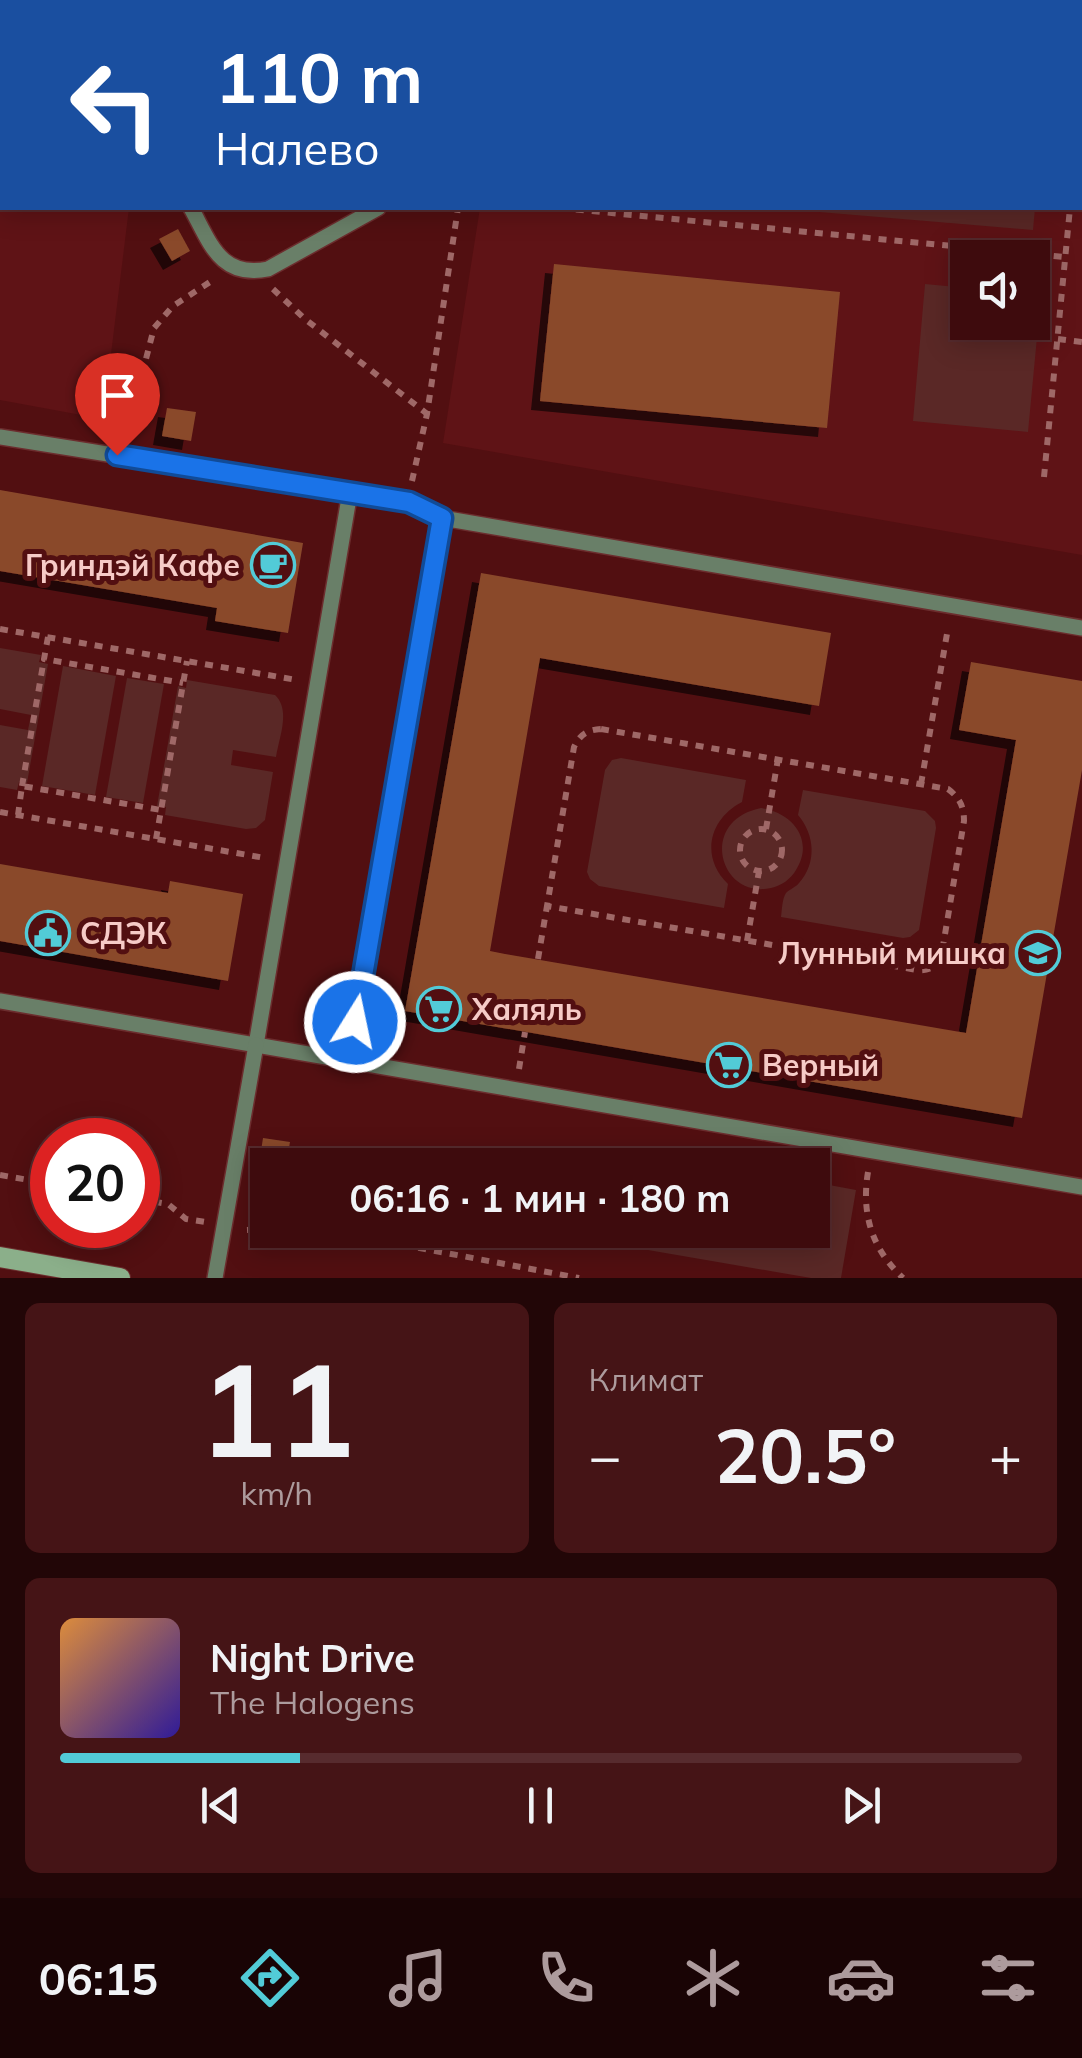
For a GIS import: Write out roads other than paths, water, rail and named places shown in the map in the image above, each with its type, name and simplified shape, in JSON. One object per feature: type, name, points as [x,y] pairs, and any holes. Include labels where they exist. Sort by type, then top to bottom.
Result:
[{"type":"main road","points":[[0,1257],[120,1278]]},
{"type":"lane","points":[[191,210],[216,254],[236,269],[256,272],[374,210]]},
{"type":"lane","points":[[0,437],[409,502],[442,518],[1082,628]]},
{"type":"lane","points":[[215,1278],[350,492]]},
{"type":"lane","points":[[348,1060],[442,518]]},
{"type":"lane","points":[[0,1000],[1082,1187]]},
{"type":"place","name":"Гриндэй Кафе","points":[[273,565]]},
{"type":"place","name":"СДЭК","points":[[48,933]]},
{"type":"place","name":"Лунный мишка","points":[[1038,953]]},
{"type":"place","name":"Халяль","points":[[439,1009]]},
{"type":"place","name":"Верный","points":[[729,1065]]}]
